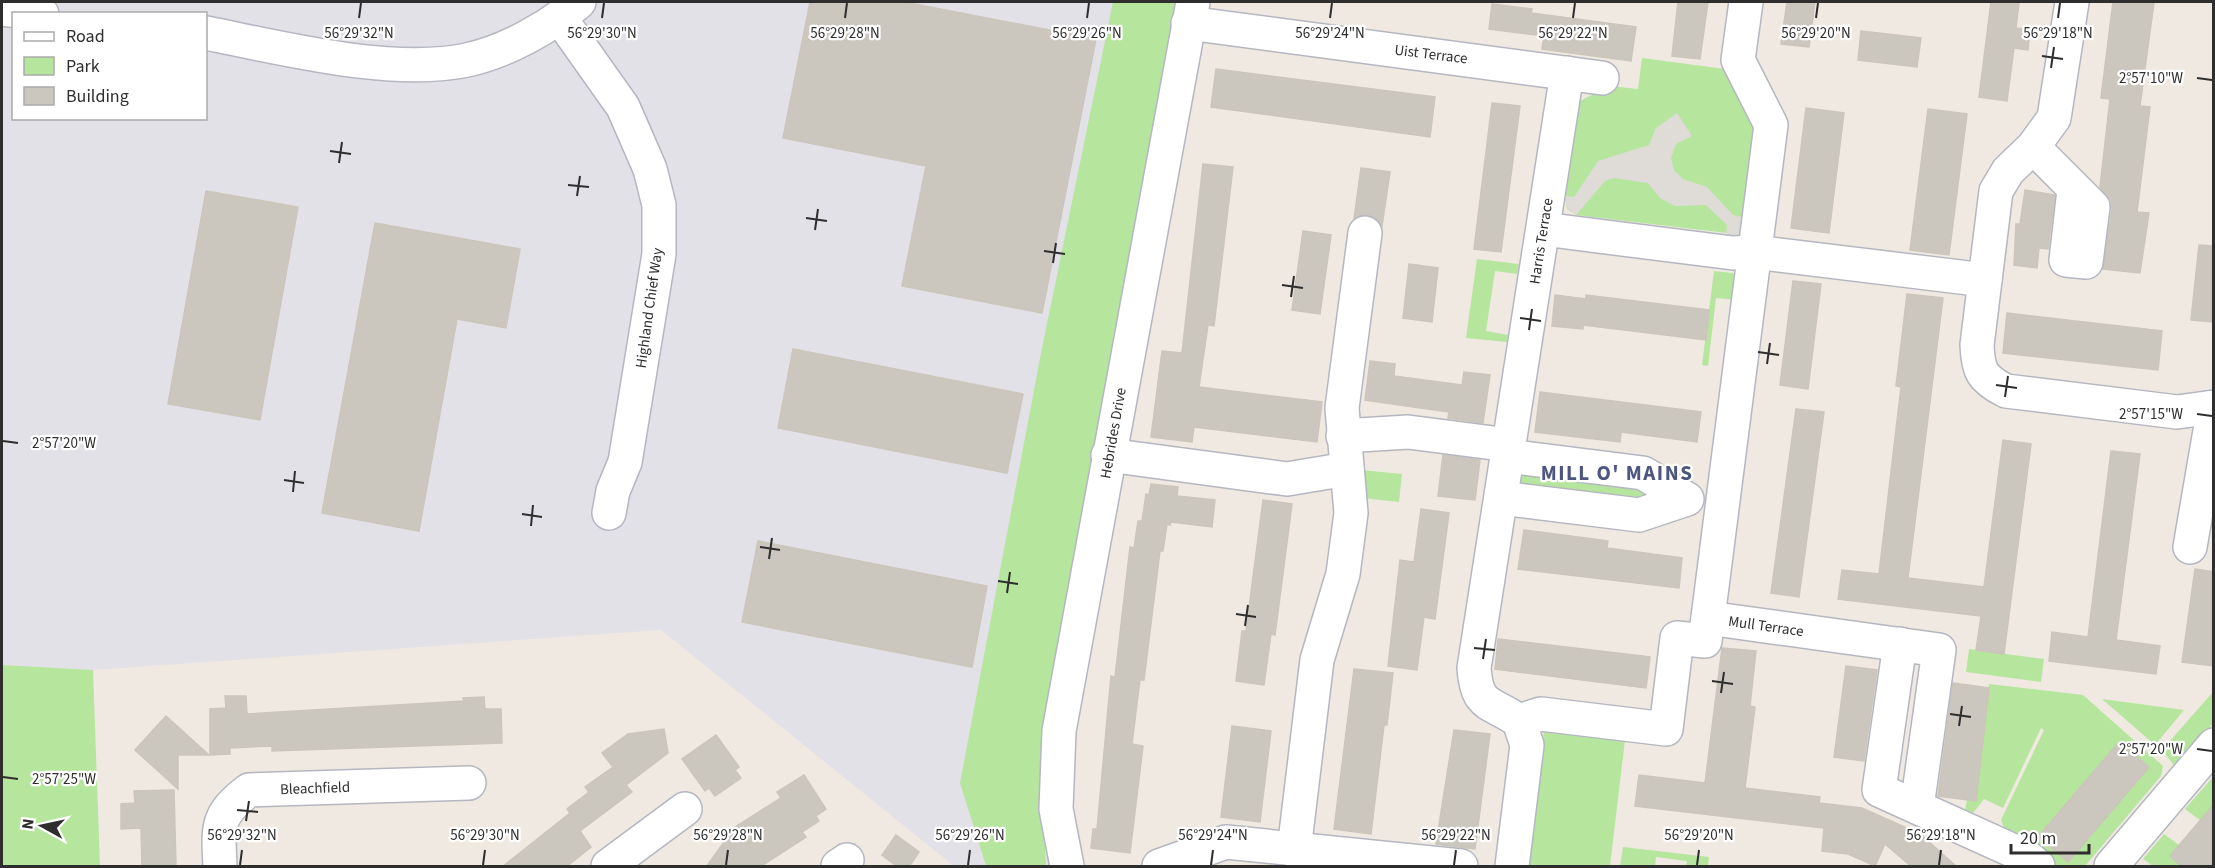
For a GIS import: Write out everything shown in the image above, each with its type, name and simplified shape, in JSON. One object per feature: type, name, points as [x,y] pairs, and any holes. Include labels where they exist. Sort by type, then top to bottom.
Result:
[{"type":"street","points":[[1708,618],[1771,125],[1738,60],[1746,2]]},
{"type":"street","points":[[2072,2],[2056,109],[2049,128],[2008,171],[1996,191],[1977,345],[1978,366],[1989,382],[2006,391],[2177,412],[2211,408],[2211,425],[2190,547]]},
{"type":"street","points":[[2,9],[26,12]]},
{"type":"street","points":[[207,33],[307,53],[425,64],[467,60],[506,47],[570,10]]},
{"type":"street","name":"Highland Chief Way","points":[[570,10],[623,106],[650,169],[658,205],[659,254],[625,462],[613,491],[609,513]]},
{"type":"street","name":"Uist Terrace","points":[[1190,12],[1602,78]]},
{"type":"street","name":"Hebrides Drive","points":[[1067,867],[1056,809],[1059,731],[1190,12]]},
{"type":"street","name":"Harris Terrace","points":[[1519,722],[1505,711],[1486,703],[1476,689],[1474,668],[1567,73]]},
{"type":"street","points":[[2033,147],[2074,190]]},
{"type":"street","points":[[1542,229],[1733,253],[1754,252],[1984,280]]},
{"type":"street","points":[[1281,855],[1317,660],[1343,574],[1351,513],[1342,408],[1365,232]]},
{"type":"street","points":[[1343,436],[1408,432],[1643,473],[1687,499]]},
{"type":"street","points":[[1108,455],[1287,479],[1347,469]]},
{"type":"street","points":[[1501,498],[1639,514],[1687,499],[1723,503]]},
{"type":"street","name":"Mull Terrace","points":[[1519,722],[1541,714],[1666,729],[1677,638],[1705,641],[1708,618],[1939,650],[1917,807],[2027,857],[2038,867]]},
{"type":"street","points":[[1512,867],[1527,745],[1519,722]]},
{"type":"street","points":[[2111,867],[2214,745]]},
{"type":"street","name":"Bleachfield","points":[[220,867],[219,830],[229,806],[249,790],[469,783]]},
{"type":"street","points":[[615,864],[686,809]]},
{"type":"street","points":[[1159,867],[1226,843],[1281,855],[1461,867]]},
{"type":"shaded area","points":[[2,2],[1193,2],[1108,455],[1057,866],[954,866],[661,630],[93,670],[2,665]]},
{"type":"shaded area","points":[[1677,113],[1692,136],[1676,144],[1671,158],[1674,170],[1683,179],[1707,187],[1733,215],[1747,218],[1744,235],[1726,235],[1727,225],[1706,205],[1675,206],[1660,198],[1648,183],[1614,178],[1605,181],[1576,215],[1567,209],[1565,196],[1574,197],[1598,161],[1649,145],[1656,128]]},
{"type":"green space","points":[[1113,2],[1178,2],[1042,782],[1046,866],[986,866],[960,783],[1040,358]]},
{"type":"green space","points":[[1642,58],[1725,69],[1757,123],[1744,235],[1576,215],[1567,209],[1565,196],[1580,101],[1609,86],[1638,89]]},
{"type":"green space","points":[[1477,259],[1519,264],[1517,274],[1495,271],[1486,331],[1508,335],[1507,342],[1466,338]]},
{"type":"green space","points":[[1714,271],[1740,274],[1736,300],[1716,298],[1708,366],[1702,365]]},
{"type":"green space","points":[[1523,468],[1647,490],[1646,499],[1520,489]]},
{"type":"green space","points":[[1361,470],[1402,474],[1399,502],[1362,498]]},
{"type":"green space","points":[[1969,649],[2044,659],[2041,682],[1966,672]]},
{"type":"green space","points":[[2,665],[93,670],[100,866],[2,866]]},
{"type":"green space","points":[[1989,684],[2083,695],[2163,766],[2161,776],[2085,866],[2055,866],[2026,840],[2005,830],[2001,820],[2044,730],[2041,728],[2003,808],[1984,799],[1973,813],[1965,810],[1967,800],[1976,801]]},
{"type":"green space","points":[[2213,692],[2213,723],[2176,768],[2162,750]]},
{"type":"green space","points":[[2102,699],[2184,710],[2155,745]]},
{"type":"green space","points":[[1544,730],[1625,740],[1610,866],[1528,866]]},
{"type":"green space","points":[[2213,777],[2213,814],[2208,810],[2200,820],[2185,809]]},
{"type":"green space","points":[[2164,834],[2179,845],[2170,856],[2182,866],[2153,866],[2143,859]]},
{"type":"green space","points":[[1623,847],[1709,857],[1708,866],[1686,866],[1687,861],[1656,857],[1655,866],[1620,866]]},
{"type":"building","points":[[810,2],[904,2],[1096,39],[1042,313],[902,286],[926,166],[783,138]]},
{"type":"building","points":[[1678,2],[1708,2],[1700,59],[1672,56]]},
{"type":"building","points":[[1787,2],[1815,2],[1809,47],[1781,44]]},
{"type":"building","points":[[1991,2],[2019,2],[2016,28],[2030,30],[2028,50],[2014,48],[2007,101],[1979,97]]},
{"type":"building","points":[[2113,2],[2154,2],[2140,106],[2150,107],[2137,212],[2149,213],[2140,273],[2103,269],[2112,209],[2111,200],[2100,187],[2110,99],[2101,98]]},
{"type":"building","points":[[1492,4],[1532,9],[1531,13],[1636,27],[1631,61],[1542,49],[1544,36],[1489,29]]},
{"type":"building","points":[[1861,31],[1921,38],[1917,67],[1858,60]]},
{"type":"building","points":[[1216,69],[1435,97],[1430,137],[1211,107]]},
{"type":"building","points":[[1492,103],[1520,106],[1501,252],[1474,249]]},
{"type":"building","points":[[1806,108],[1844,113],[1829,233],[1791,228]]},
{"type":"building","points":[[1928,109],[1967,114],[1949,255],[1910,250]]},
{"type":"building","points":[[1203,164],[1233,167],[1214,326],[1208,325],[1199,387],[1322,402],[1317,442],[1194,427],[1192,442],[1151,437],[1162,351],[1182,353]]},
{"type":"building","points":[[1361,168],[1390,172],[1382,226],[1377,219],[1368,215],[1354,219]]},
{"type":"building","points":[[2025,190],[2055,195],[2048,249],[2039,248],[2037,268],[2014,265],[2016,224],[2020,224]]},
{"type":"building","points":[[206,191],[298,207],[260,420],[168,404]]},
{"type":"building","points":[[375,223],[520,249],[506,328],[457,319],[419,531],[322,513]]},
{"type":"building","points":[[1303,231],[1331,235],[1320,314],[1292,310]]},
{"type":"building","points":[[2199,245],[2214,246],[2214,322],[2191,320]]},
{"type":"building","points":[[1409,264],[1438,268],[1432,322],[1403,318]]},
{"type":"building","points":[[1793,281],[1821,284],[1808,389],[1780,385]]},
{"type":"building","points":[[1907,294],[1943,298],[1908,578],[1984,587],[2003,440],[2031,444],[2004,654],[1976,650],[1981,616],[1838,599],[1842,570],[1879,574],[1901,387],[1896,386]]},
{"type":"building","points":[[1555,295],[1586,299],[1586,295],[1709,310],[1706,340],[1583,325],[1583,329],[1552,326]]},
{"type":"building","points":[[2007,313],[2162,331],[2158,370],[2003,353]]},
{"type":"building","points":[[793,349],[1023,394],[1007,473],[778,428]]},
{"type":"building","points":[[1370,361],[1395,364],[1394,376],[1462,385],[1464,372],[1490,375],[1483,423],[1448,418],[1449,412],[1365,400]]},
{"type":"building","points":[[1540,392],[1701,412],[1697,442],[1621,432],[1620,442],[1535,432]]},
{"type":"building","points":[[1796,409],[1824,412],[1799,597],[1771,593]]},
{"type":"building","points":[[2111,451],[2140,454],[2116,640],[2160,646],[2156,674],[2049,661],[2052,632],[2088,637]]},
{"type":"building","points":[[1443,455],[1480,460],[1475,500],[1438,496]]},
{"type":"building","points":[[1151,484],[1178,487],[1177,496],[1215,500],[1212,527],[1171,522],[1170,525],[1167,524],[1163,551],[1160,551],[1144,680],[1140,680],[1132,744],[1143,746],[1130,853],[1091,848],[1093,829],[1097,829],[1111,676],[1115,677],[1130,547],[1134,548],[1138,521],[1142,521],[1146,494],[1149,495]]},
{"type":"building","points":[[1263,500],[1292,504],[1275,635],[1271,634],[1264,685],[1236,681],[1242,631],[1246,631]]},
{"type":"building","points":[[1421,509],[1449,513],[1435,619],[1424,617],[1417,670],[1388,666],[1400,560],[1414,562]]},
{"type":"building","points":[[1524,530],[1608,541],[1607,548],[1682,558],[1679,588],[1518,569]]},
{"type":"building","points":[[758,541],[987,586],[972,667],[742,622]]},
{"type":"building","points":[[2195,569],[2214,572],[2214,666],[2182,662]]},
{"type":"building","points":[[1498,639],[1650,657],[1646,688],[1495,669]]},
{"type":"building","points":[[1722,648],[1756,651],[1750,706],[1755,707],[1745,788],[1820,797],[1819,803],[1862,808],[1920,834],[1957,867],[1912,867],[1885,844],[1875,866],[1848,854],[1822,851],[1824,828],[1635,806],[1639,775],[1705,783]]},
{"type":"building","points":[[1846,666],[1877,670],[1864,761],[1834,757]]},
{"type":"building","points":[[1354,669],[1393,673],[1387,725],[1384,725],[1371,834],[1334,829]]},
{"type":"building","points":[[1953,683],[1989,688],[1976,801],[1938,796]]},
{"type":"building","points":[[225,696],[246,696],[247,714],[464,701],[463,698],[484,697],[485,709],[501,709],[502,743],[272,751],[272,746],[230,748],[230,754],[210,755],[210,709],[226,708]]},
{"type":"building","points":[[166,716],[209,755],[178,755],[178,789],[135,750]]},
{"type":"building","points":[[1232,726],[1271,731],[1260,822],[1221,817]]},
{"type":"building","points":[[664,729],[668,753],[626,785],[632,792],[580,831],[591,847],[566,867],[502,867],[570,813],[567,809],[589,792],[585,787],[613,767],[602,753],[628,734]]},
{"type":"building","points":[[1454,730],[1490,734],[1475,849],[1436,844]]},
{"type":"building","points":[[716,735],[739,767],[735,770],[741,778],[715,796],[709,788],[705,791],[682,759]]},
{"type":"building","points":[[2119,742],[2149,767],[2068,862],[2038,837]]},
{"type":"building","points":[[804,775],[826,809],[816,816],[819,821],[802,832],[806,837],[760,867],[706,867],[735,827],[781,798],[777,792]]},
{"type":"building","points":[[174,790],[176,867],[142,867],[141,828],[121,829],[121,804],[135,803],[134,791]]},
{"type":"building","points":[[2214,804],[2214,867],[2182,867],[2170,856]]},
{"type":"building","points":[[896,835],[919,852],[909,867],[898,867],[882,855]]},
{"type":"district","name":"MILL O' MAINS","points":[[1617,473]]}]
